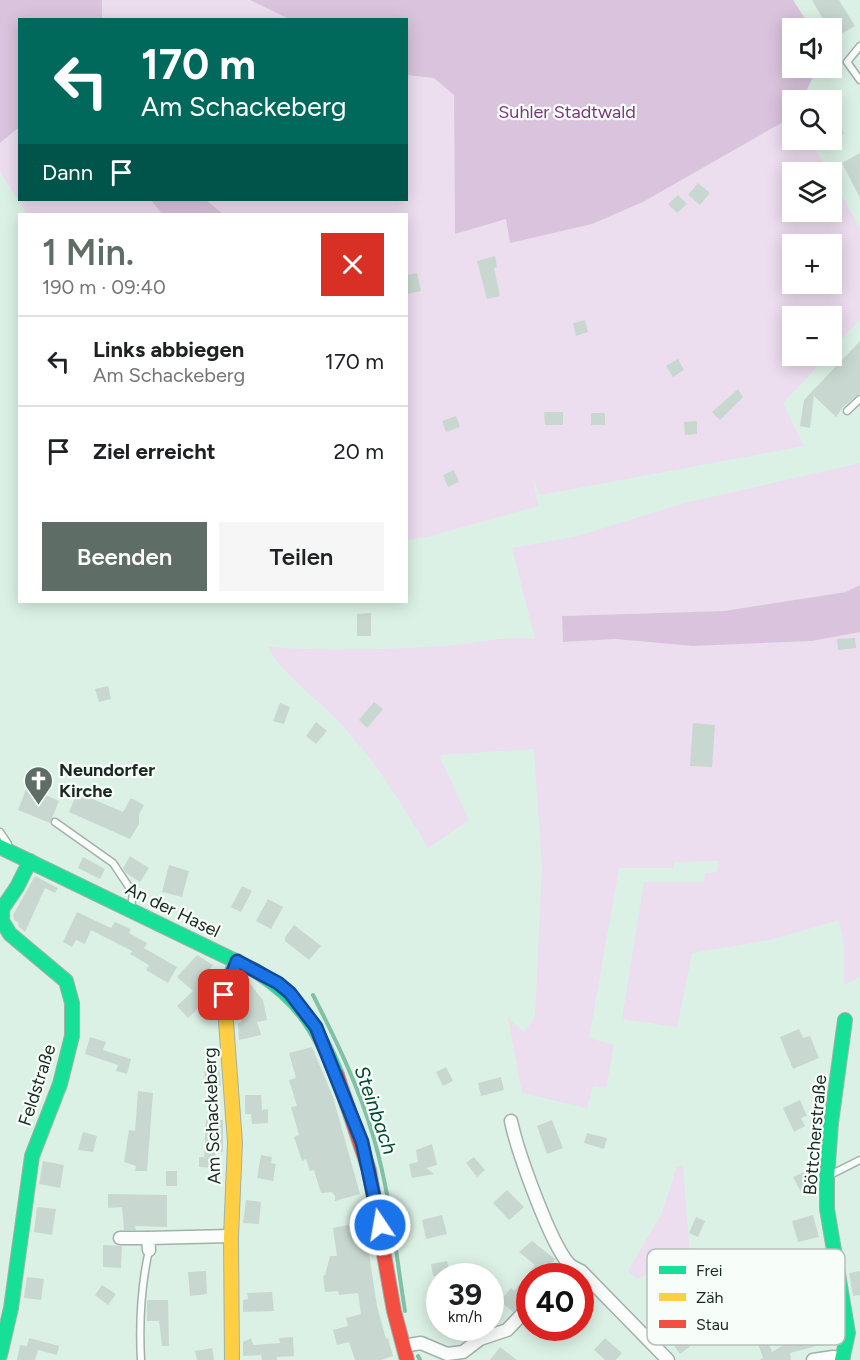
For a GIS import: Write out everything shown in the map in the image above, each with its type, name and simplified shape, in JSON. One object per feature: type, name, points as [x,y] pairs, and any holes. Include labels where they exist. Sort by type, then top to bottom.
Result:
[{"type":"street","name":"An der Hasel","points":[[6,849],[237,961],[278,983],[290,993],[316,1027],[365,1152],[380,1225],[394,1313],[405,1353]]},
{"type":"street","name":"Feldstraße","points":[[0,1355],[11,1308],[32,1156],[60,1084],[72,1036],[72,1004],[66,981],[9,934],[2,921],[2,909],[17,887],[30,861]]},
{"type":"street","name":"Am Schackeberg","points":[[232,1360],[231,1236],[234,1134],[224,995],[237,961]]},
{"type":"street","name":"Böttcherstraße","points":[[834,1249],[827,1209],[827,1177],[831,1123],[845,1020]]},
{"type":"street","points":[[511,1121],[514,1136],[555,1241],[569,1263]]},
{"type":"street","points":[[120,1238],[148,1244],[231,1236]]},
{"type":"street","points":[[594,1284],[647,1339]]},
{"type":"street","name":"Böttcherstraße","points":[[813,1360],[833,1357],[842,1359],[848,1333],[845,1315]]},
{"type":"street","points":[[405,1353],[421,1343],[447,1354],[463,1352],[480,1339],[507,1330],[516,1321]]},
{"type":"street","points":[[653,1345],[668,1360]]},
{"type":"lane","points":[[860,46],[847,62],[860,80]]},
{"type":"lane","points":[[847,411],[860,399]]},
{"type":"lane","points":[[55,822],[113,863],[133,893],[131,910]]},
{"type":"lane","name":"An der Hasel","points":[[0,832],[6,849]]},
{"type":"lane","points":[[827,1177],[860,1160]]},
{"type":"lane","points":[[141,1360],[141,1306],[148,1244]]},
{"type":"shaded area","points":[[102,0],[250,0],[287,18],[102,18]]},
{"type":"shaded area","points":[[408,75],[434,78],[454,95],[455,234],[506,218],[510,243],[643,202],[782,123],[782,150],[816,150],[823,162],[782,162],[782,222],[842,222],[842,196],[860,228],[860,319],[842,339],[842,306],[782,306],[782,366],[818,366],[783,403],[804,446],[540,495],[532,475],[538,506],[427,537],[408,540],[408,213],[222,213],[207,201],[408,201]]},
{"type":"shaded area","points":[[18,128],[18,200],[0,172],[0,143]]},
{"type":"shaded area","points":[[19,201],[152,201],[161,213],[26,213]]},
{"type":"shaded area","points":[[860,463],[860,585],[846,592],[724,611],[562,616],[563,642],[615,639],[693,646],[812,641],[860,632],[860,977],[844,985],[844,946],[839,920],[770,940],[692,953],[677,1027],[622,1019],[644,882],[704,882],[705,873],[717,872],[719,861],[674,862],[673,868],[619,868],[589,1038],[614,1045],[606,1088],[593,1086],[587,1108],[522,1093],[508,1018],[524,1032],[535,1017],[542,867],[534,749],[439,755],[469,820],[428,848],[372,761],[331,714],[281,666],[268,647],[378,649],[444,646],[513,638],[535,639],[512,548],[578,536],[685,503]]},
{"type":"shaded area","points":[[677,1166],[683,1166],[689,1249],[647,1249],[647,1275],[637,1279],[628,1271],[662,1213]]},
{"type":"green space","points":[[0,0],[102,0],[102,18],[18,18],[18,128],[0,143]]},
{"type":"green space","name":"Suhler Stadtwald","points":[[250,0],[793,0],[805,18],[782,18],[782,78],[812,78],[807,90],[782,90],[782,123],[643,202],[592,224],[510,243],[506,219],[455,234],[454,95],[434,78],[408,75],[408,18],[287,18]]},
{"type":"green space","points":[[152,201],[207,201],[222,213],[161,213]]},
{"type":"green space","points":[[860,585],[860,632],[812,641],[693,646],[615,639],[563,642],[562,616],[724,611],[846,592]]},
{"type":"building","points":[[812,0],[839,0],[855,26],[842,33],[842,18],[822,18]]},
{"type":"building","points":[[860,153],[860,198],[842,163]]},
{"type":"building","points":[[698,183],[710,193],[700,205],[688,195]]},
{"type":"building","points":[[678,195],[687,204],[677,213],[668,204]]},
{"type":"building","points":[[495,256],[497,267],[494,268],[500,296],[487,299],[477,261]]},
{"type":"building","points":[[417,273],[421,291],[408,294],[408,275]]},
{"type":"building","points":[[585,320],[588,332],[576,336],[573,323]]},
{"type":"building","points":[[860,341],[860,393],[843,407],[836,417],[814,396],[810,428],[800,426],[804,400],[836,366],[842,366],[842,360]]},
{"type":"building","points":[[678,359],[684,370],[673,377],[666,366]]},
{"type":"building","points":[[738,389],[743,397],[720,420],[712,412]]},
{"type":"building","points":[[544,412],[563,412],[563,425],[545,425]]},
{"type":"building","points":[[591,413],[605,413],[605,425],[591,425]]},
{"type":"building","points":[[456,416],[460,427],[446,432],[442,421]]},
{"type":"building","points":[[697,421],[697,434],[685,435],[684,422]]},
{"type":"building","points":[[454,470],[459,482],[448,487],[443,475]]},
{"type":"building","points":[[371,613],[371,636],[357,636],[357,614]]},
{"type":"building","points":[[855,638],[856,648],[838,650],[837,639]]},
{"type":"building","points":[[108,686],[111,699],[99,702],[95,689]]},
{"type":"building","points":[[374,702],[383,709],[367,728],[359,720]]},
{"type":"building","points":[[280,703],[290,707],[284,724],[273,721]]},
{"type":"building","points":[[316,722],[327,731],[316,744],[306,736]]},
{"type":"building","points":[[693,723],[715,725],[712,767],[690,766]]},
{"type":"building","points":[[80,786],[97,793],[95,800],[123,812],[131,798],[144,805],[139,814],[139,824],[130,839],[69,812]]},
{"type":"building","name":"Neundorfer Kirche","points":[[27,787],[59,801],[50,823],[18,810]]},
{"type":"building","points":[[130,856],[149,868],[140,882],[126,873],[123,868]]},
{"type":"building","points":[[83,857],[105,869],[100,879],[78,868]]},
{"type":"building","points":[[169,865],[189,871],[182,897],[162,892]]},
{"type":"building","points":[[35,876],[58,888],[55,893],[45,888],[25,932],[14,920],[13,915]]},
{"type":"building","points":[[242,886],[252,891],[241,912],[231,907]]},
{"type":"building","points":[[268,899],[283,907],[271,929],[256,921]]},
{"type":"building","points":[[77,912],[111,928],[115,922],[131,929],[129,933],[147,943],[144,948],[177,967],[168,983],[146,970],[149,965],[130,954],[132,951],[91,930],[85,944],[76,940],[72,947],[63,942]]},
{"type":"building","points":[[294,925],[321,946],[309,960],[285,941],[285,937]]},
{"type":"building","points":[[197,955],[213,965],[208,971],[216,979],[213,992],[188,1018],[177,1006],[193,991],[177,977]]},
{"type":"building","points":[[246,979],[263,1000],[267,1020],[257,1022],[261,1035],[239,1040],[238,1023],[242,1022],[237,1013],[235,996],[238,984]]},
{"type":"building","points":[[799,1029],[803,1038],[810,1036],[819,1058],[793,1069],[780,1037]]},
{"type":"building","points":[[90,1037],[106,1042],[103,1050],[131,1059],[127,1074],[116,1071],[118,1065],[85,1054]]},
{"type":"building","points":[[312,1047],[333,1097],[360,1194],[335,1201],[332,1192],[321,1193],[314,1170],[310,1171],[306,1159],[302,1161],[294,1137],[299,1135],[291,1107],[297,1106],[289,1080],[296,1078],[289,1053]]},
{"type":"building","points":[[446,1067],[453,1081],[443,1086],[436,1072]]},
{"type":"building","points":[[219,1069],[221,1085],[206,1087],[204,1071]]},
{"type":"building","points":[[501,1077],[504,1090],[481,1096],[478,1083]]},
{"type":"building","points":[[138,1091],[153,1093],[147,1171],[135,1171],[136,1166],[124,1162],[129,1130],[135,1131]]},
{"type":"building","points":[[245,1095],[261,1095],[262,1110],[268,1109],[268,1123],[252,1124],[251,1114],[245,1114]]},
{"type":"building","points":[[800,1100],[807,1116],[801,1118],[805,1126],[794,1132],[783,1108]]},
{"type":"building","points":[[206,1119],[223,1120],[223,1152],[216,1151],[215,1168],[199,1167],[199,1157],[204,1157]]},
{"type":"building","points":[[552,1120],[563,1148],[547,1154],[537,1126]]},
{"type":"building","points":[[83,1132],[97,1136],[93,1152],[78,1150]]},
{"type":"building","points":[[587,1133],[607,1138],[604,1149],[584,1143]]},
{"type":"building","points":[[432,1144],[437,1165],[426,1168],[434,1174],[412,1178],[409,1164],[418,1162],[416,1150]]},
{"type":"building","points":[[261,1155],[272,1157],[271,1163],[276,1164],[273,1181],[257,1178]]},
{"type":"building","points":[[474,1157],[485,1170],[477,1177],[466,1163]]},
{"type":"building","points":[[43,1161],[64,1165],[60,1188],[39,1184]]},
{"type":"building","points":[[808,1170],[815,1184],[801,1192],[793,1177]]},
{"type":"building","points":[[166,1171],[177,1171],[177,1186],[166,1186]]},
{"type":"building","points":[[507,1190],[524,1207],[509,1220],[493,1203]]},
{"type":"building","points":[[108,1194],[167,1195],[167,1227],[135,1226],[136,1230],[124,1230],[122,1207],[108,1208]]},
{"type":"building","points":[[246,1200],[261,1202],[259,1224],[243,1223]]},
{"type":"building","points":[[37,1207],[56,1209],[52,1235],[34,1232]]},
{"type":"building","points":[[442,1215],[447,1234],[426,1239],[422,1220]]},
{"type":"building","points":[[813,1215],[819,1237],[798,1242],[792,1221]]},
{"type":"building","points":[[696,1217],[705,1221],[698,1237],[689,1233]]},
{"type":"building","points":[[364,1222],[377,1306],[393,1356],[381,1360],[355,1360],[349,1342],[337,1345],[333,1330],[348,1326],[346,1318],[361,1314],[358,1293],[339,1295],[338,1291],[325,1292],[323,1276],[330,1256],[337,1256],[333,1228]]},
{"type":"building","points":[[532,1241],[555,1259],[553,1263],[533,1263],[519,1252]]},
{"type":"building","points":[[103,1245],[122,1246],[121,1268],[103,1267]]},
{"type":"building","points":[[206,1271],[207,1294],[190,1296],[188,1272]]},
{"type":"building","points":[[860,1271],[860,1295],[853,1296],[849,1273]]},
{"type":"building","points":[[27,1277],[44,1279],[41,1300],[24,1298]]},
{"type":"building","points":[[102,1285],[116,1294],[108,1305],[95,1295]]},
{"type":"building","points":[[511,1288],[514,1291],[516,1289],[516,1310],[513,1312],[504,1304],[504,1296]]},
{"type":"building","points":[[272,1292],[274,1311],[243,1312],[243,1300],[248,1299],[247,1293]]},
{"type":"building","points":[[147,1300],[168,1300],[169,1346],[162,1346],[159,1321],[147,1321]]},
{"type":"building","points":[[293,1337],[294,1356],[277,1357],[277,1360],[262,1360],[261,1355],[243,1356],[243,1342],[251,1338],[253,1345],[280,1343],[279,1338]]},
{"type":"building","points":[[29,1338],[59,1346],[57,1355],[38,1350],[35,1360],[17,1360],[20,1345],[27,1346]]},
{"type":"building","points":[[605,1338],[622,1353],[616,1360],[605,1360],[594,1350]]},
{"type":"building","points":[[674,1345],[692,1345],[680,1354]]},
{"type":"building","points":[[758,1345],[770,1345],[772,1352],[784,1345],[820,1345],[790,1353],[791,1360],[759,1360],[763,1358]]},
{"type":"building","points":[[500,1347],[517,1360],[490,1360]]},
{"type":"building","points":[[212,1348],[214,1360],[197,1360],[195,1351]]},
{"type":"waterway","name":"Steinbach","points":[[313,995],[355,1083],[374,1139],[388,1203],[405,1311]]},
{"type":"waterway","name":"Steinbach","points":[[418,1356],[420,1360]]},
{"type":"traffic: fast","points":[[0,847],[256,971],[285,992],[306,1016],[323,1043],[337,1075]]},
{"type":"traffic: fast","points":[[0,1355],[11,1308],[32,1156],[60,1084],[72,1036],[72,1003],[66,981],[10,934],[2,921],[2,909],[17,887],[30,861]]},
{"type":"traffic: fast","points":[[834,1249],[827,1209],[827,1177],[831,1123],[845,1020]]},
{"type":"traffic: fast","points":[[842,1360],[848,1333],[845,1315]]},
{"type":"traffic: slow","points":[[232,1360],[231,1236],[235,1143],[224,995],[226,984],[237,961]]},
{"type":"traffic: jam","points":[[337,1075],[369,1170],[394,1311],[407,1360]]},
{"type":"place","name":"Neundorfer Kirche","points":[[38,806]]},
{"type":"route","points":[[224,995],[226,984],[237,961],[278,983],[290,993],[316,1027],[333,1064],[362,1142],[380,1225]]}]
